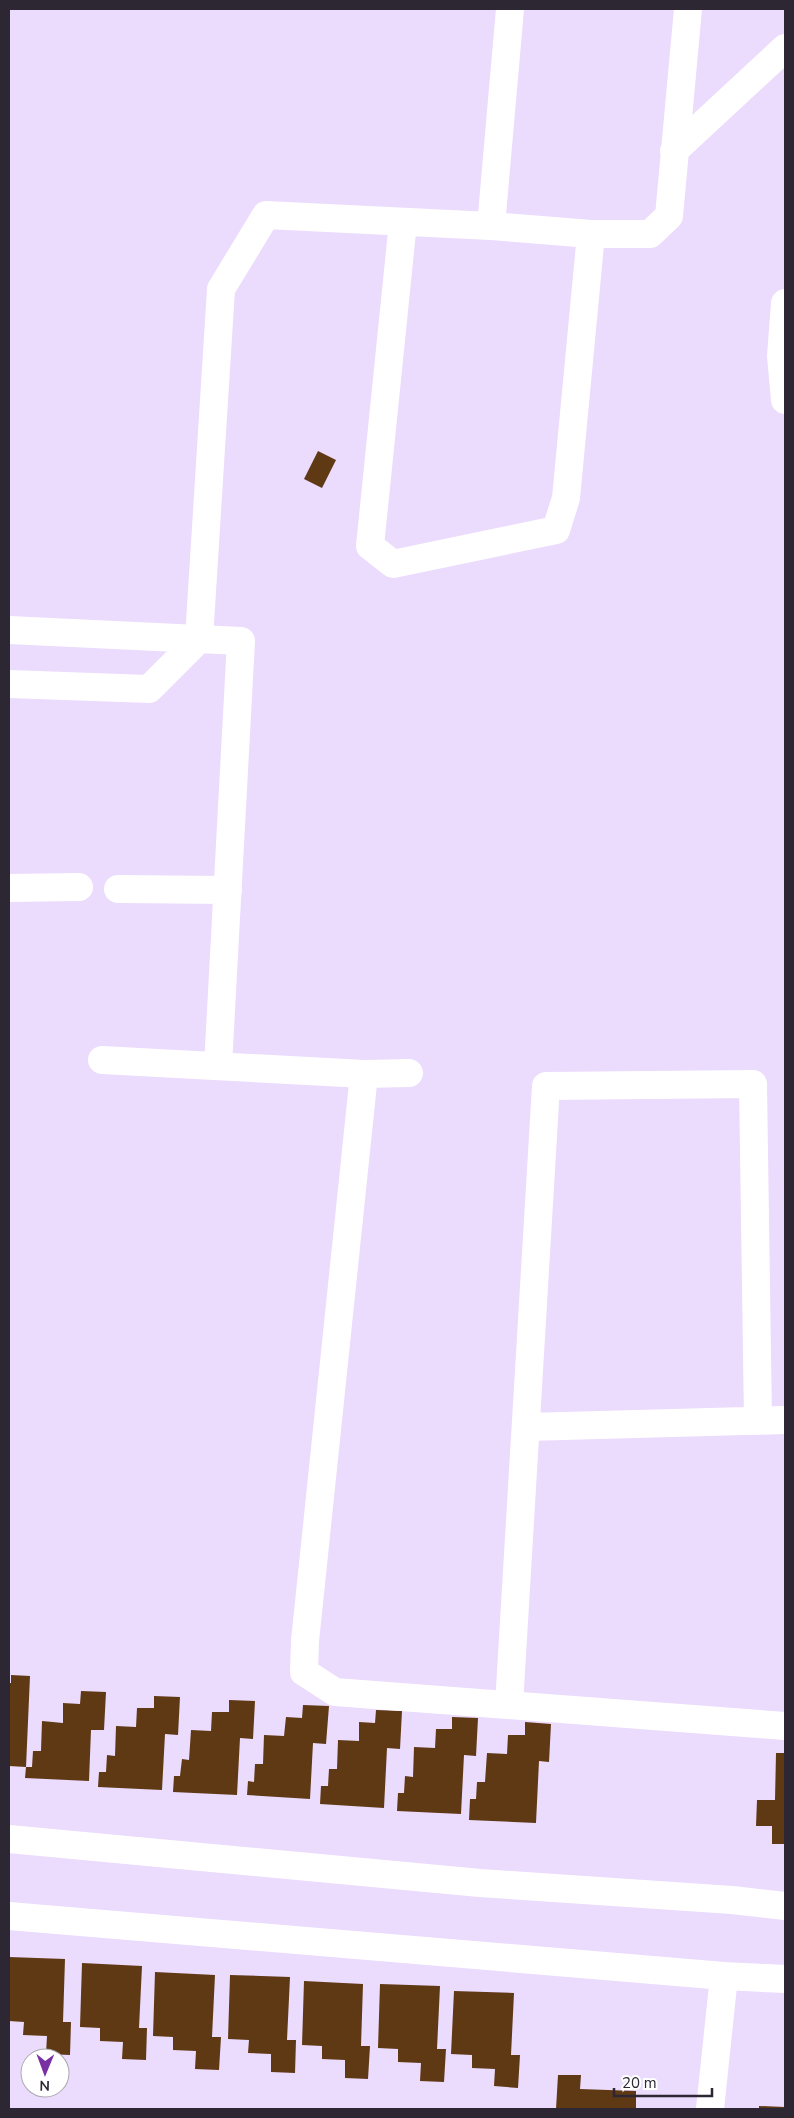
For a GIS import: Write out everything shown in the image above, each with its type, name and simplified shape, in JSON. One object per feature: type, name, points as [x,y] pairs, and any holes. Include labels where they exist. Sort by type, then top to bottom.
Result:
[{"type":"street","points":[[491,226],[510,9]]},
{"type":"street","points":[[9,684],[149,689],[199,639],[221,289],[266,215],[491,226],[590,234],[650,234],[669,216],[688,9]]},
{"type":"street","points":[[674,151],[785,48]]},
{"type":"street","points":[[403,222],[370,546],[393,564],[556,530],[566,498],[590,234]]},
{"type":"street","points":[[785,303],[780,356],[785,400]]},
{"type":"street","points":[[9,630],[241,641],[218,1066]]},
{"type":"street","points":[[9,888],[79,888]]},
{"type":"street","points":[[118,889],[228,890]]},
{"type":"street","points":[[102,1060],[364,1074],[409,1073]]},
{"type":"street","points":[[364,1074],[305,1641],[304,1672],[335,1692],[785,1726]]},
{"type":"street","points":[[509,1706],[546,1086],[753,1084],[758,1420]]},
{"type":"street","points":[[527,1427],[785,1420]]},
{"type":"street","points":[[9,1839],[480,1883],[732,1900],[785,1906]]},
{"type":"street","points":[[9,1916],[724,1976],[785,1979]]},
{"type":"street","points":[[710,2109],[724,1976]]},
{"type":"building","points":[[318,451],[336,460],[322,488],[304,479]]},
{"type":"building","points":[[11,1675],[30,1676],[26,1767],[9,1766],[9,1683],[11,1683]]},
{"type":"building","points":[[81,1691],[106,1692],[104,1730],[91,1730],[89,1781],[25,1778],[26,1767],[32,1767],[33,1751],[41,1751],[42,1721],[63,1723],[63,1703],[80,1704]]},
{"type":"building","points":[[154,1696],[180,1697],[178,1735],[165,1734],[162,1790],[98,1787],[99,1772],[106,1772],[107,1755],[115,1756],[116,1726],[136,1727],[137,1708],[154,1708]]},
{"type":"building","points":[[229,1700],[255,1701],[253,1739],[240,1738],[237,1795],[173,1792],[174,1776],[180,1776],[182,1759],[189,1760],[191,1730],[211,1731],[212,1712],[229,1712]]},
{"type":"building","points":[[303,1705],[329,1706],[326,1744],[313,1743],[310,1799],[247,1795],[248,1781],[254,1782],[255,1764],[263,1764],[264,1735],[284,1736],[286,1717],[302,1718]]},
{"type":"building","points":[[376,1710],[402,1711],[400,1749],[387,1748],[384,1808],[320,1804],[321,1786],[328,1786],[329,1769],[337,1769],[338,1740],[359,1741],[359,1722],[375,1723]]},
{"type":"building","points":[[452,1717],[478,1718],[476,1756],[464,1755],[461,1814],[397,1811],[398,1793],[404,1793],[405,1776],[413,1777],[414,1747],[435,1748],[436,1729],[452,1729]]},
{"type":"building","points":[[525,1722],[551,1724],[549,1762],[539,1761],[536,1823],[469,1820],[470,1799],[476,1799],[477,1782],[485,1782],[487,1753],[507,1754],[508,1735],[525,1735]]},
{"type":"building","points":[[776,1753],[785,1753],[785,1844],[772,1844],[772,1826],[756,1826],[757,1800],[775,1800]]},
{"type":"building","points":[[9,1957],[65,1959],[63,2022],[71,2022],[70,2055],[70,2048],[46,2048],[47,2036],[23,2035],[24,2022],[9,2021]]},
{"type":"building","points":[[82,1963],[142,1966],[139,2028],[147,2028],[146,2060],[122,2059],[123,2042],[100,2041],[100,2028],[80,2027]]},
{"type":"building","points":[[155,1972],[215,1975],[212,2037],[221,2037],[219,2070],[195,2069],[196,2051],[173,2050],[173,2037],[153,2036]]},
{"type":"building","points":[[230,1975],[290,1977],[287,2040],[296,2040],[295,2073],[271,2072],[271,2054],[248,2053],[249,2040],[228,2039]]},
{"type":"building","points":[[304,1981],[363,1984],[361,2046],[370,2046],[368,2079],[345,2078],[345,2060],[322,2059],[322,2046],[302,2045]]},
{"type":"building","points":[[380,1984],[440,1986],[437,2049],[446,2049],[444,2082],[420,2081],[421,2063],[398,2062],[398,2049],[378,2048]]},
{"type":"building","points":[[454,1991],[514,1993],[511,2055],[520,2055],[518,2088],[494,2086],[495,2069],[472,2068],[472,2055],[451,2054]]},
{"type":"building","points":[[558,2075],[581,2075],[580,2089],[636,2091],[636,2109],[556,2109]]},
{"type":"building","points":[[759,2106],[785,2107],[785,2109],[759,2109]]}]
